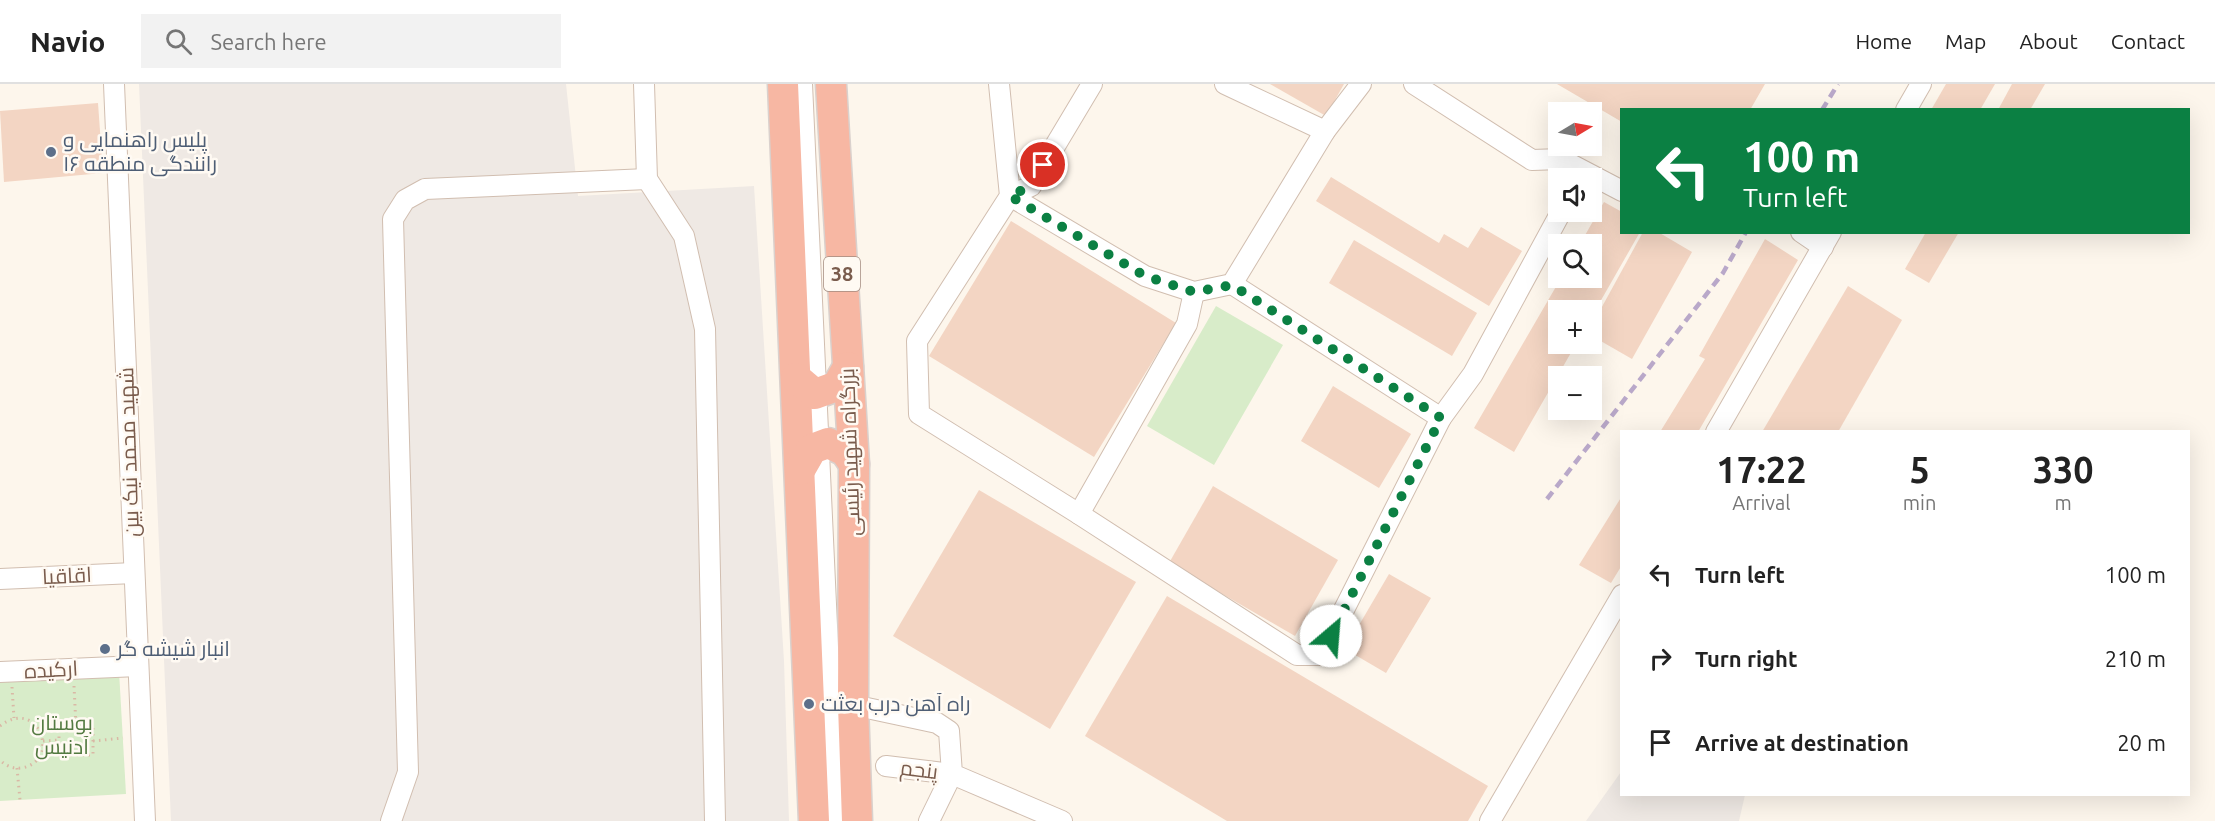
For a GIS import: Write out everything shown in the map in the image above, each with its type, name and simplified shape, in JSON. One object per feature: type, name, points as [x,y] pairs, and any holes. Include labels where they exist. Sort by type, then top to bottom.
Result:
[{"type":"highway","points":[[783,84],[814,821]]},
{"type":"highway","name":"بزرگراه شهید رئیسی","points":[[831,84],[854,464],[853,705],[857,821]]},
{"type":"highway","points":[[796,378],[815,394],[837,386],[848,368]]},
{"type":"highway","points":[[800,470],[812,449],[828,443],[844,451],[854,464]]},
{"type":"street","name":"شهید محمد نیک بین","points":[[114,84],[145,821]]},
{"type":"street","points":[[644,84],[647,179],[684,236],[705,329],[715,821]]},
{"type":"street","points":[[802,84],[836,821]]},
{"type":"street","points":[[999,84],[1010,196]]},
{"type":"street","points":[[1092,84],[1031,186],[1010,196],[917,341],[920,414],[1297,655],[1321,655],[1441,418],[1473,374],[1556,222]]},
{"type":"street","points":[[1225,84],[1324,131]]},
{"type":"street","points":[[1232,285],[1324,131],[1361,84]]},
{"type":"street","points":[[1414,84],[1532,160],[1561,159],[1572,168]]},
{"type":"street","points":[[1907,108],[1921,84]]},
{"type":"street","points":[[390,821],[408,772],[393,219],[405,200],[425,189],[647,179]]},
{"type":"street","points":[[1602,183],[1620,190]]},
{"type":"street","points":[[1010,196],[1145,276],[1194,292],[1232,285],[1441,418]]},
{"type":"street","points":[[1717,430],[1827,240],[1808,234]]},
{"type":"street","points":[[1079,514],[1187,324],[1194,292]]},
{"type":"street","name":"اقاقیا","points":[[0,579],[134,573]]},
{"type":"street","points":[[1490,821],[1620,598]]},
{"type":"street","name":"ارکیده","points":[[6,675],[138,666]]},
{"type":"street","points":[[853,705],[937,723],[949,731],[952,774],[936,818]]},
{"type":"street","name":"پنجم","points":[[886,766],[952,774],[992,791],[1022,814],[1062,821]]},
{"type":"path","points":[[6,675],[14,718]]},
{"type":"path","points":[[73,684],[76,726]]},
{"type":"path","points":[[0,726],[14,718],[30,721],[41,733],[43,741],[39,757],[33,763],[17,768],[9,767],[0,760]]},
{"type":"path","points":[[59,726],[76,726],[93,726],[93,755],[59,755],[59,726]]},
{"type":"path","points":[[93,741],[123,738]]},
{"type":"path","points":[[43,741],[59,740]]},
{"type":"path","points":[[17,768],[20,800]]},
{"type":"shaded area","points":[[139,84],[566,84],[578,196],[754,186],[784,661],[789,821],[171,821]]},
{"type":"shaded area","points":[[1620,773],[1620,796],[1745,796],[1739,821],[1586,821]]},
{"type":"green space","points":[[1216,306],[1283,345],[1214,465],[1147,426]]},
{"type":"green space","name":"بوستان آدنیس","points":[[119,671],[126,794],[0,801],[0,677]]},
{"type":"building","points":[[1270,84],[1344,84],[1326,116]]},
{"type":"building","points":[[1557,84],[1765,84],[1751,108],[1620,108],[1620,121],[1602,110],[1602,102],[1588,102]]},
{"type":"building","points":[[1946,84],[1995,84],[1981,108],[1932,108]]},
{"type":"building","points":[[2012,84],[2045,84],[2031,108],[1999,108]]},
{"type":"building","name":"پلیس راهنمایی و رانندگی منطقه ۱۶","points":[[98,103],[103,173],[4,182],[0,111]]},
{"type":"building","points":[[1331,177],[1439,243],[1444,234],[1468,248],[1481,227],[1522,251],[1489,306],[1316,201]]},
{"type":"building","points":[[1604,202],[1620,211],[1620,234],[1639,234],[1601,300],[1548,300],[1555,288],[1602,288],[1602,234],[1586,234],[1593,222],[1602,222]]},
{"type":"building","points":[[1011,221],[1176,323],[1094,457],[929,356]]},
{"type":"building","points":[[1642,234],[1661,234],[1692,252],[1632,359],[1602,342],[1602,307]]},
{"type":"building","points":[[1925,234],[1958,234],[1929,283],[1905,269]]},
{"type":"building","points":[[1765,239],[1798,260],[1699,430],[1661,430],[1705,359],[1699,356]]},
{"type":"building","points":[[1354,240],[1477,313],[1452,356],[1329,283]]},
{"type":"building","points":[[1848,286],[1902,320],[1839,430],[1763,430]]},
{"type":"building","points":[[1548,300],[1548,354],[1570,354],[1563,366],[1548,366],[1548,393],[1514,452],[1474,428]]},
{"type":"building","points":[[1333,386],[1411,434],[1379,488],[1301,441]]},
{"type":"building","points":[[1213,486],[1338,560],[1295,636],[1169,563]]},
{"type":"building","points":[[979,490],[1136,582],[1050,729],[893,636]]},
{"type":"building","points":[[1620,499],[1620,568],[1611,583],[1579,565]]},
{"type":"building","points":[[1389,574],[1431,598],[1386,673],[1345,649]]},
{"type":"building","points":[[1167,596],[1488,786],[1468,821],[1227,821],[1085,736]]},
{"type":"railway","points":[[1823,108],[1838,84]]},
{"type":"railway","points":[[1547,499],[1723,273],[1745,234]]},
{"type":"place","name":"پلیس راهنمایی و رانندگی منطقه ۱۶","points":[[51,152]]},
{"type":"place","name":"انبار شیشه گر","points":[[105,649]]},
{"type":"place","name":"راه آهن درب بعثت","points":[[809,704]]},
{"type":"route","points":[[1043,165],[1031,186],[1010,196],[1145,276],[1194,292],[1232,285],[1441,418],[1331,636]]}]
